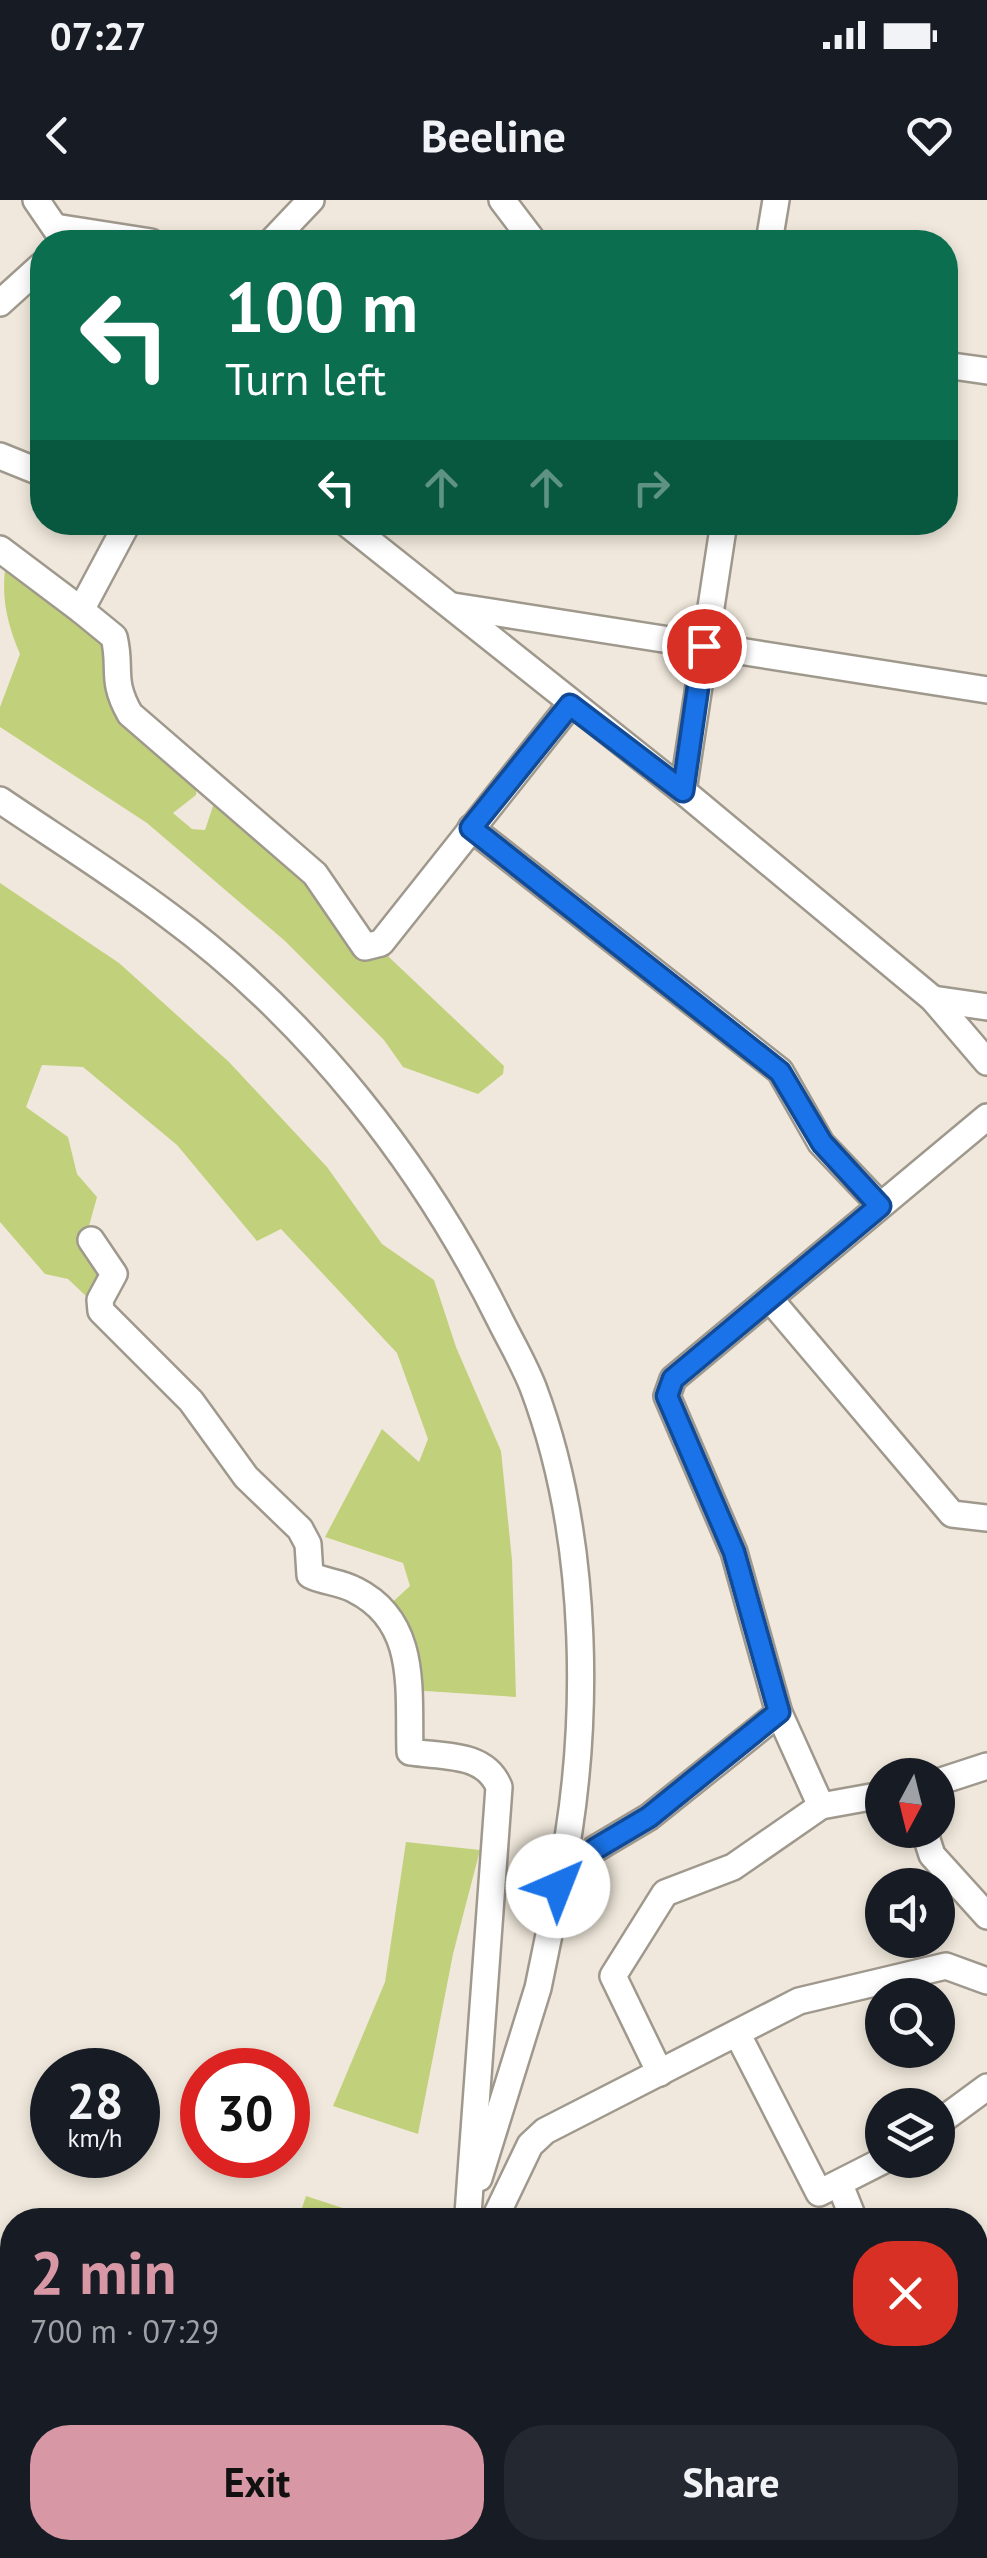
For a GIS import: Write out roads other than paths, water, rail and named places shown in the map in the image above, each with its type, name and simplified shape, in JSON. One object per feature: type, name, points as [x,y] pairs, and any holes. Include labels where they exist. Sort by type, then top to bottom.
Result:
[{"type":"street","points":[[36,200],[57,230]]},
{"type":"street","points":[[282,230],[311,200]]},
{"type":"street","points":[[502,200],[525,230]]},
{"type":"street","points":[[771,230],[776,200]]},
{"type":"street","points":[[0,303],[30,276]]},
{"type":"street","points":[[958,367],[987,371]]},
{"type":"street","points":[[0,456],[30,467]]},
{"type":"street","points":[[81,610],[118,535]]},
{"type":"street","points":[[362,535],[570,705],[683,791],[933,999],[987,1062]]},
{"type":"street","points":[[683,791],[722,535]]},
{"type":"street","points":[[0,548],[114,636],[115,681],[130,714],[314,874],[365,947],[381,944],[570,705]]},
{"type":"street","points":[[452,606],[987,690]]},
{"type":"street","points":[[0,800],[171,916],[277,1011],[410,1162],[462,1244],[533,1386],[570,1534],[579,1666],[578,1785],[538,1988],[470,2208]]},
{"type":"street","points":[[471,828],[780,1072],[822,1143],[880,1206]]},
{"type":"street","points":[[933,999],[987,1007]]},
{"type":"street","points":[[821,1806],[779,1712],[734,1552],[667,1396],[673,1379],[987,1117]]},
{"type":"street","points":[[90,1240],[114,1274],[100,1300],[101,1312],[191,1401],[246,1477],[300,1529],[308,1544],[310,1575],[353,1588],[396,1623],[405,1644],[410,1752],[478,1762],[492,1770],[499,1787],[468,2208]]},
{"type":"street","points":[[770,1298],[952,1514],[987,1518]]},
{"type":"street","points":[[558,1886],[595,1849],[649,1817],[779,1712]]},
{"type":"street","points":[[955,1776],[987,1766]]},
{"type":"street","points":[[660,2073],[613,1976],[665,1893],[733,1868],[821,1806],[865,1798]]},
{"type":"street","points":[[930,1848],[987,1916]]},
{"type":"street","points":[[500,2208],[530,2145],[545,2131],[799,2001],[946,1966],[987,1981]]},
{"type":"street","points":[[737,2033],[819,2192],[840,2186],[865,2171]]},
{"type":"street","points":[[955,2111],[987,2087]]},
{"type":"street","points":[[840,2186],[849,2208]]}]
